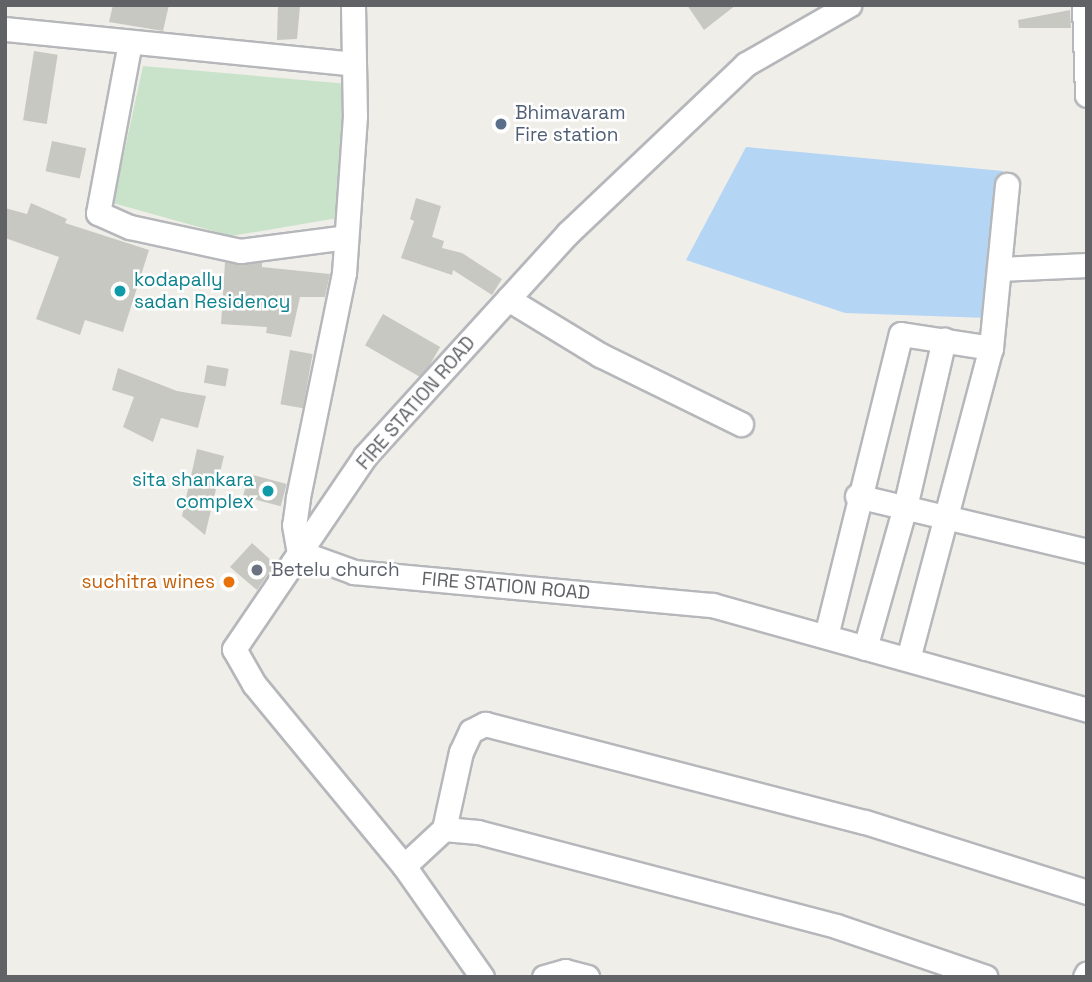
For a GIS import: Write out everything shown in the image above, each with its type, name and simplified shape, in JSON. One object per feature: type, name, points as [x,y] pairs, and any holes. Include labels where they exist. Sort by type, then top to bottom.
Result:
[{"type":"street","points":[[299,552],[294,525],[298,498],[344,273],[355,116],[353,5]]},
{"type":"street","name":"FIRE STATION ROAD","points":[[482,977],[404,866],[254,684],[234,649],[365,456],[568,233],[746,64],[849,5]]},
{"type":"street","points":[[1084,5],[1087,95]]},
{"type":"street","points":[[5,29],[353,64]]},
{"type":"street","points":[[131,42],[98,213],[130,227],[240,251],[346,237]]},
{"type":"street","points":[[908,659],[991,348],[1007,185]]},
{"type":"street","points":[[999,269],[1087,265]]},
{"type":"street","points":[[508,299],[600,355],[741,424]]},
{"type":"street","points":[[825,636],[857,496],[901,334],[991,348]]},
{"type":"street","points":[[865,648],[905,507],[944,339]]},
{"type":"street","points":[[857,496],[1087,551]]},
{"type":"street","name":"FIRE STATION ROAD","points":[[299,552],[354,572],[712,605],[1087,710]]},
{"type":"street","points":[[404,866],[444,829],[461,752],[471,731],[485,724],[865,822],[1087,892]]},
{"type":"street","points":[[444,829],[478,832],[785,912],[986,977]]},
{"type":"street","points":[[544,977],[565,971],[587,977]]},
{"type":"green space","points":[[143,66],[349,84],[338,218],[231,236],[113,203]]},
{"type":"water","points":[[746,147],[1003,171],[988,318],[845,313],[686,260]]},
{"type":"building","points":[[113,5],[169,5],[163,31],[109,22]]},
{"type":"building","points":[[278,5],[300,6],[297,39],[277,40]]},
{"type":"building","points":[[687,5],[736,5],[704,30]]},
{"type":"building","points":[[1070,10],[1071,28],[1019,28],[1018,20]]},
{"type":"building","points":[[34,51],[58,55],[47,124],[23,120]]},
{"type":"building","points":[[52,141],[86,148],[80,179],[46,171]]},
{"type":"building","points":[[416,198],[441,206],[432,237],[444,241],[442,248],[462,253],[502,279],[492,295],[453,270],[452,275],[401,258],[414,221],[410,219]]},
{"type":"building","points":[[31,203],[67,219],[65,223],[149,250],[123,332],[85,320],[80,335],[36,319],[59,257],[5,238],[5,208],[27,214]]},
{"type":"building","points":[[225,262],[262,262],[262,267],[330,274],[325,297],[300,297],[291,337],[266,333],[267,327],[221,324]]},
{"type":"building","points":[[383,314],[440,347],[422,378],[365,345]]},
{"type":"building","points":[[290,350],[313,354],[303,408],[280,404]]},
{"type":"building","points":[[207,365],[229,369],[226,387],[204,383]]},
{"type":"building","points":[[118,368],[177,391],[206,396],[198,428],[161,418],[153,442],[123,427],[134,397],[112,390]]},
{"type":"building","points":[[197,449],[224,456],[205,535],[182,516]]},
{"type":"building","name":"sita shankara complex","points":[[249,474],[287,484],[281,506],[243,496]]},
{"type":"building","name":"Betelu church","points":[[252,543],[275,564],[257,590],[230,567]]},
{"type":"place","name":"Bhimavaram Fire station","points":[[501,124]]},
{"type":"place","name":"kodapally sadan Residency","points":[[120,291]]},
{"type":"place","name":"sita shankara complex","points":[[268,491]]},
{"type":"place","name":"Betelu church","points":[[257,570]]},
{"type":"place","name":"suchitra wines","points":[[229,582]]}]
